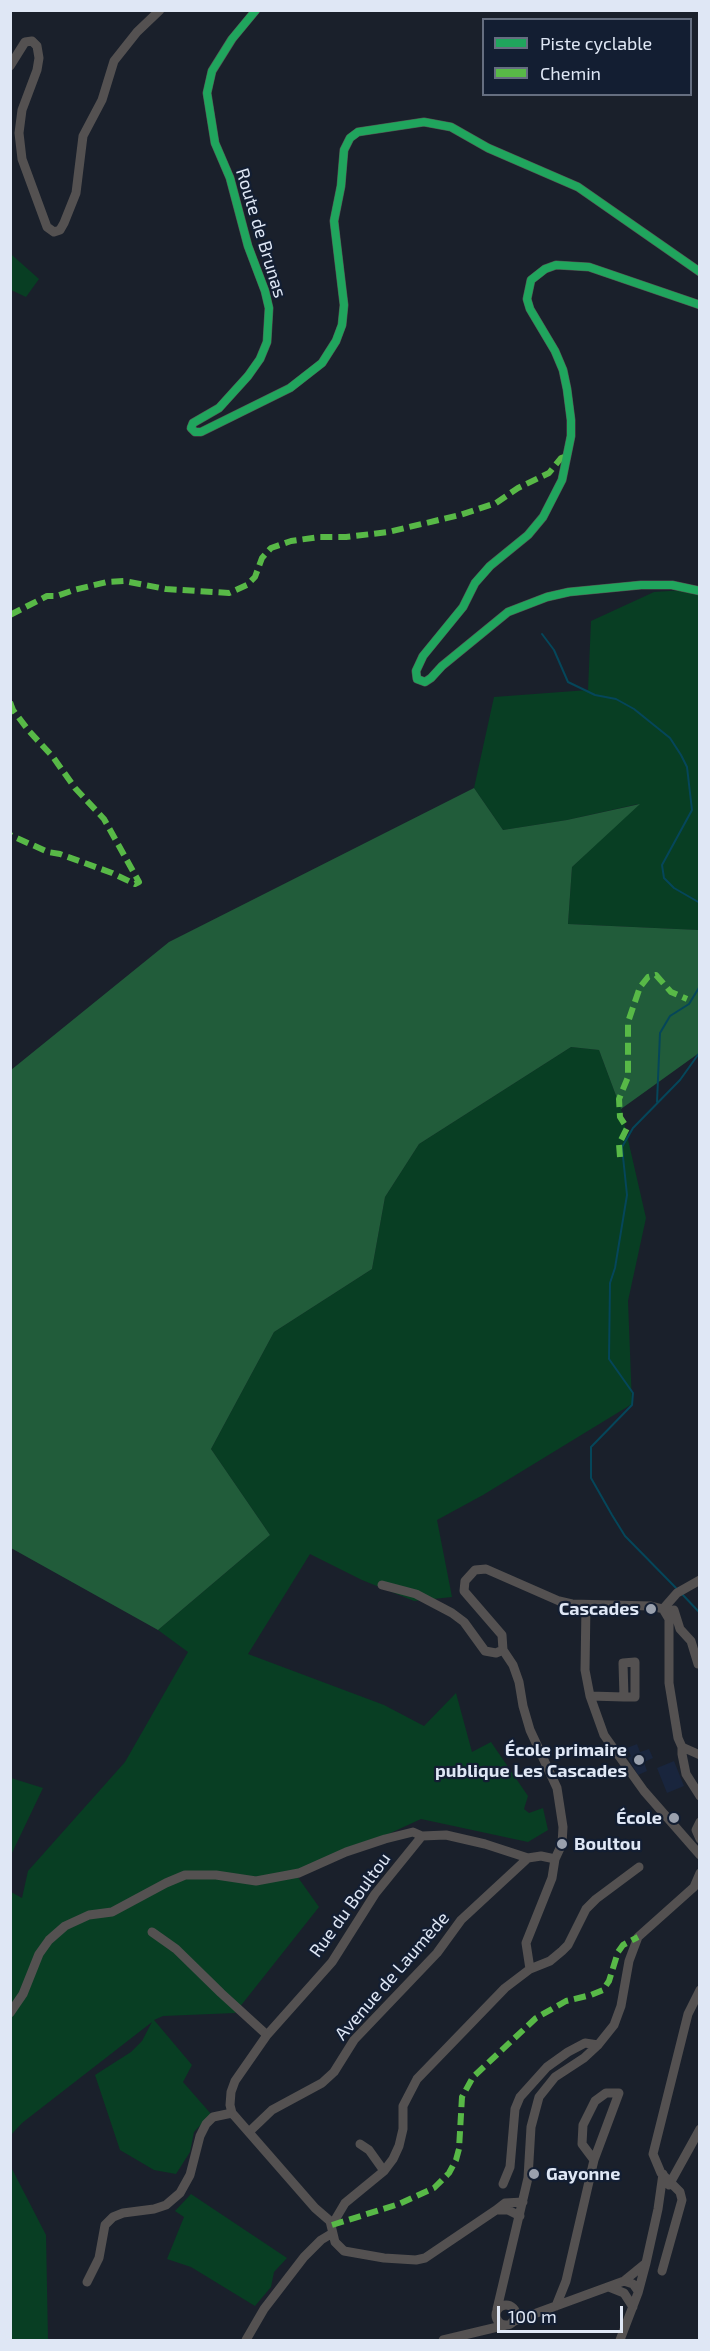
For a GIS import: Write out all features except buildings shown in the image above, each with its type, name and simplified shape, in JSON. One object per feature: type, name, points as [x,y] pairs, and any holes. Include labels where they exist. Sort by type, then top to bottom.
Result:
[{"type":"street","points":[[10,66],[26,42],[32,41],[37,46],[38,70],[22,110],[19,133],[22,159],[47,227],[54,232],[60,230],[64,223],[76,193],[83,136],[102,100],[114,61],[131,39],[159,10]]},
{"type":"street","name":"Route de Brunas","points":[[256,10],[232,39],[212,71],[207,93],[215,143],[230,178],[248,246],[265,291],[269,308],[267,342],[260,359],[248,376],[219,408],[193,423],[191,428],[195,432],[201,432],[290,388],[322,363],[336,341],[342,326],[344,305],[334,221],[341,186],[344,150],[350,138],[358,132],[424,122],[451,127],[488,148],[578,187],[699,272]]},
{"type":"street","points":[[699,305],[589,267],[556,265],[545,269],[531,280],[527,299],[530,309],[555,351],[563,370],[567,389],[571,420],[562,480],[543,517],[528,535],[490,566],[475,583],[463,608],[423,656],[416,671],[417,679],[425,682],[431,678],[442,666],[508,612],[547,597],[569,592],[641,585],[672,585],[699,591]]},
{"type":"street","points":[[530,1969],[526,1942],[552,1878],[555,1859],[561,1844],[563,1827],[557,1788],[530,1730],[519,1682],[513,1665],[503,1650],[500,1632],[465,1592],[465,1581],[475,1570],[486,1569],[559,1601],[585,1607],[647,1606],[665,1611],[674,1610],[681,1629],[693,1646],[699,1664]]},
{"type":"street","points":[[665,1611],[679,1591],[699,1580]]},
{"type":"street","points":[[382,1585],[416,1594],[452,1612],[465,1622],[485,1651],[496,1653],[503,1650]]},
{"type":"street","points":[[585,1607],[585,1670],[590,1696],[604,1735],[644,1791],[699,1855]]},
{"type":"street","points":[[665,1611],[670,1627],[669,1683],[678,1738],[682,1747],[681,1754],[686,1774],[699,1796]]},
{"type":"street","points":[[590,1696],[624,1697]]},
{"type":"street","points":[[682,1747],[699,1755]]},
{"type":"street","points":[[699,1822],[696,1830],[699,1839]]},
{"type":"street","points":[[10,2013],[23,1994],[39,1954],[49,1940],[65,1926],[89,1915],[112,1912],[166,1882],[185,1875],[216,1875],[256,1881],[299,1873],[346,1852],[412,1832],[422,1836],[446,1835],[485,1844],[528,1858],[541,1856],[555,1859]]},
{"type":"street","name":"Rue du Boultou","points":[[232,2113],[231,2092],[235,2081],[267,2035],[332,1962],[375,1894],[422,1836]]},
{"type":"street","name":"Avenue de Laumède","points":[[250,2131],[272,2110],[322,2083],[334,2072],[354,2040],[437,1953],[461,1920],[528,1858]]},
{"type":"street","points":[[246,2340],[264,2309],[304,2258],[332,2230],[345,2204],[384,2171],[393,2159],[399,2146],[404,2106],[417,2079],[505,1988],[530,1969],[550,1961],[562,1952],[568,1945],[586,1909],[639,1867]]},
{"type":"street","points":[[509,2324],[500,2323],[496,2313],[523,2202],[529,2169],[531,2127],[539,2097],[555,2077],[598,2046],[614,2025],[621,2006],[629,1960],[638,1937],[694,1887],[699,1873]]},
{"type":"street","points":[[152,1932],[176,1948],[220,1994],[267,2035]]},
{"type":"street","points":[[662,2271],[682,2200],[680,2192],[663,2174],[653,2154],[688,2014],[699,1990]]},
{"type":"street","points":[[503,2184],[510,2167],[515,2109],[520,2097],[547,2067],[568,2052],[585,2043],[598,2046]]},
{"type":"street","points":[[556,2306],[566,2281],[594,2160],[619,2093],[606,2093],[595,2101],[583,2125],[582,2144],[594,2160]]},
{"type":"street","points":[[87,2282],[99,2258],[105,2225],[112,2217],[166,2205],[180,2193],[190,2175],[200,2136],[213,2116],[232,2113],[250,2131],[332,2230],[335,2242],[344,2251],[384,2258],[416,2260],[433,2254],[505,2203],[523,2202]]},
{"type":"street","points":[[658,2209],[682,2157],[699,2129]]},
{"type":"street","points":[[360,2144],[369,2150],[384,2171]]},
{"type":"street","points":[[620,2340],[646,2263],[663,2174],[682,2157]]},
{"type":"street","points":[[495,2210],[508,2210],[520,2216]]},
{"type":"street","points":[[443,2340],[509,2324],[579,2299],[624,2281],[646,2263]]},
{"type":"street","points":[[566,2281],[570,2291],[579,2299]]},
{"type":"street","points":[[624,2281],[633,2284],[638,2292]]},
{"type":"street","points":[[609,2287],[624,2293],[638,2292]]},
{"type":"street","points":[[501,2291],[516,2316],[509,2324]]},
{"type":"street","points":[[624,2293],[633,2307]]},
{"type":"street","points":[[477,2333],[502,2306],[535,2314]]},
{"type":"shaded area","name":"École primaire publique Les Cascades","points":[[637,1744],[640,1752],[649,1749],[653,1758],[644,1762],[647,1771],[638,1775],[628,1758],[631,1756],[627,1748]]},
{"type":"shaded area","points":[[674,1761],[684,1786],[667,1793],[657,1768]]},
{"type":"green space","points":[[12,255],[39,279],[26,297],[11,290]]},
{"type":"green space","points":[[699,589],[699,930],[568,924],[572,867],[638,804],[567,820],[503,830],[474,788],[494,697],[588,690],[591,621],[654,592]]},
{"type":"green space","points":[[474,788],[503,830],[567,820],[640,804],[572,867],[568,924],[699,930],[699,1053],[621,1109],[599,1050],[571,1047],[419,1144],[385,1197],[372,1269],[274,1332],[211,1449],[270,1535],[158,1630],[11,1548],[11,1070],[169,942]]},
{"type":"green space","points":[[571,1047],[599,1050],[621,1109],[646,1218],[628,1301],[632,1404],[483,1495],[437,1520],[452,1597],[414,1601],[362,1580],[310,1554],[248,1654],[384,1705],[424,1726],[456,1693],[472,1752],[491,1742],[528,1796],[524,1809],[529,1813],[543,1808],[548,1830],[528,1842],[421,1819],[297,1876],[319,1907],[235,2013],[163,2016],[154,2020],[192,2065],[183,2082],[211,2114],[194,2132],[190,2152],[176,2174],[154,2170],[120,2150],[95,2075],[131,2052],[142,2041],[152,2022],[22,2123],[11,2135],[11,1892],[22,1898],[28,1871],[125,1762],[188,1652],[158,1630],[270,1535],[211,1449],[274,1332],[372,1269],[385,1197],[419,1144]]},
{"type":"green space","points":[[10,1778],[43,1788],[11,1855]]},
{"type":"green space","points":[[10,2165],[46,2235],[48,2340],[11,2340]]},
{"type":"green space","points":[[191,2194],[287,2258],[274,2272],[271,2287],[255,2306],[191,2267],[167,2259],[184,2217],[175,2211]]},
{"type":"waterway","points":[[542,634],[554,650],[568,682],[595,695],[616,699],[634,709],[670,738],[681,755],[687,767],[692,810],[662,865],[664,878],[674,888],[700,903]]},
{"type":"waterway","points":[[657,1102],[660,1033],[670,1016],[689,1004],[700,986]]},
{"type":"waterway","points":[[677,1589],[625,1536],[612,1515],[591,1478],[591,1447],[632,1405],[633,1393],[609,1359],[610,1283],[615,1268],[627,1195],[622,1147],[633,1128],[680,1080],[700,1052]]},
{"type":"waterway","points":[[681,1593],[700,1613]]},
{"type":"marked path","points":[[10,615],[47,596],[57,596],[107,582],[124,581],[166,589],[229,593],[247,585],[255,577],[262,558],[271,548],[291,541],[319,537],[346,537],[388,532],[460,515],[496,503],[518,488],[549,473],[564,457]]},
{"type":"marked path","points":[[10,702],[13,710],[29,731],[53,757],[75,788],[104,819],[139,882],[135,884],[112,873],[60,854],[48,852],[10,835]]},
{"type":"marked path","points":[[620,1157],[619,1144],[627,1128],[620,1117],[619,1099],[628,1077],[628,1022],[640,987],[648,977],[656,975],[671,992],[687,999]]},
{"type":"marked path","points":[[332,2225],[399,2204],[434,2188],[449,2173],[456,2160],[459,2149],[462,2097],[473,2077],[536,2018],[566,2001],[603,1990],[609,1981],[618,1952],[623,1945],[638,1937]]},
{"type":"cycle path","points":[[256,10],[232,39],[212,71],[207,93],[215,143],[230,178],[248,246],[265,291],[269,308],[267,342],[260,359],[248,376],[219,408],[193,423],[191,428],[195,432],[201,432],[290,388],[322,363],[336,341],[342,325],[344,305],[334,221],[341,186],[344,150],[350,138],[358,132],[424,122],[451,127],[488,148],[578,187],[700,272]]},
{"type":"cycle path","points":[[700,305],[589,267],[556,265],[545,269],[531,280],[527,299],[530,309],[555,351],[563,370],[567,389],[571,436],[562,480],[543,517],[528,535],[490,566],[475,583],[463,607],[423,656],[416,671],[417,679],[425,682],[431,678],[442,666],[508,612],[547,597],[569,592],[641,585],[672,585],[700,591]]},
{"type":"place","name":"Cascades","points":[[651,1609]]},
{"type":"place","name":"École primaire publique Les Cascades","points":[[639,1760]]},
{"type":"place","name":"École","points":[[674,1818]]},
{"type":"place","name":"Boultou","points":[[562,1844]]},
{"type":"place","name":"Gayonne","points":[[534,2174]]}]
